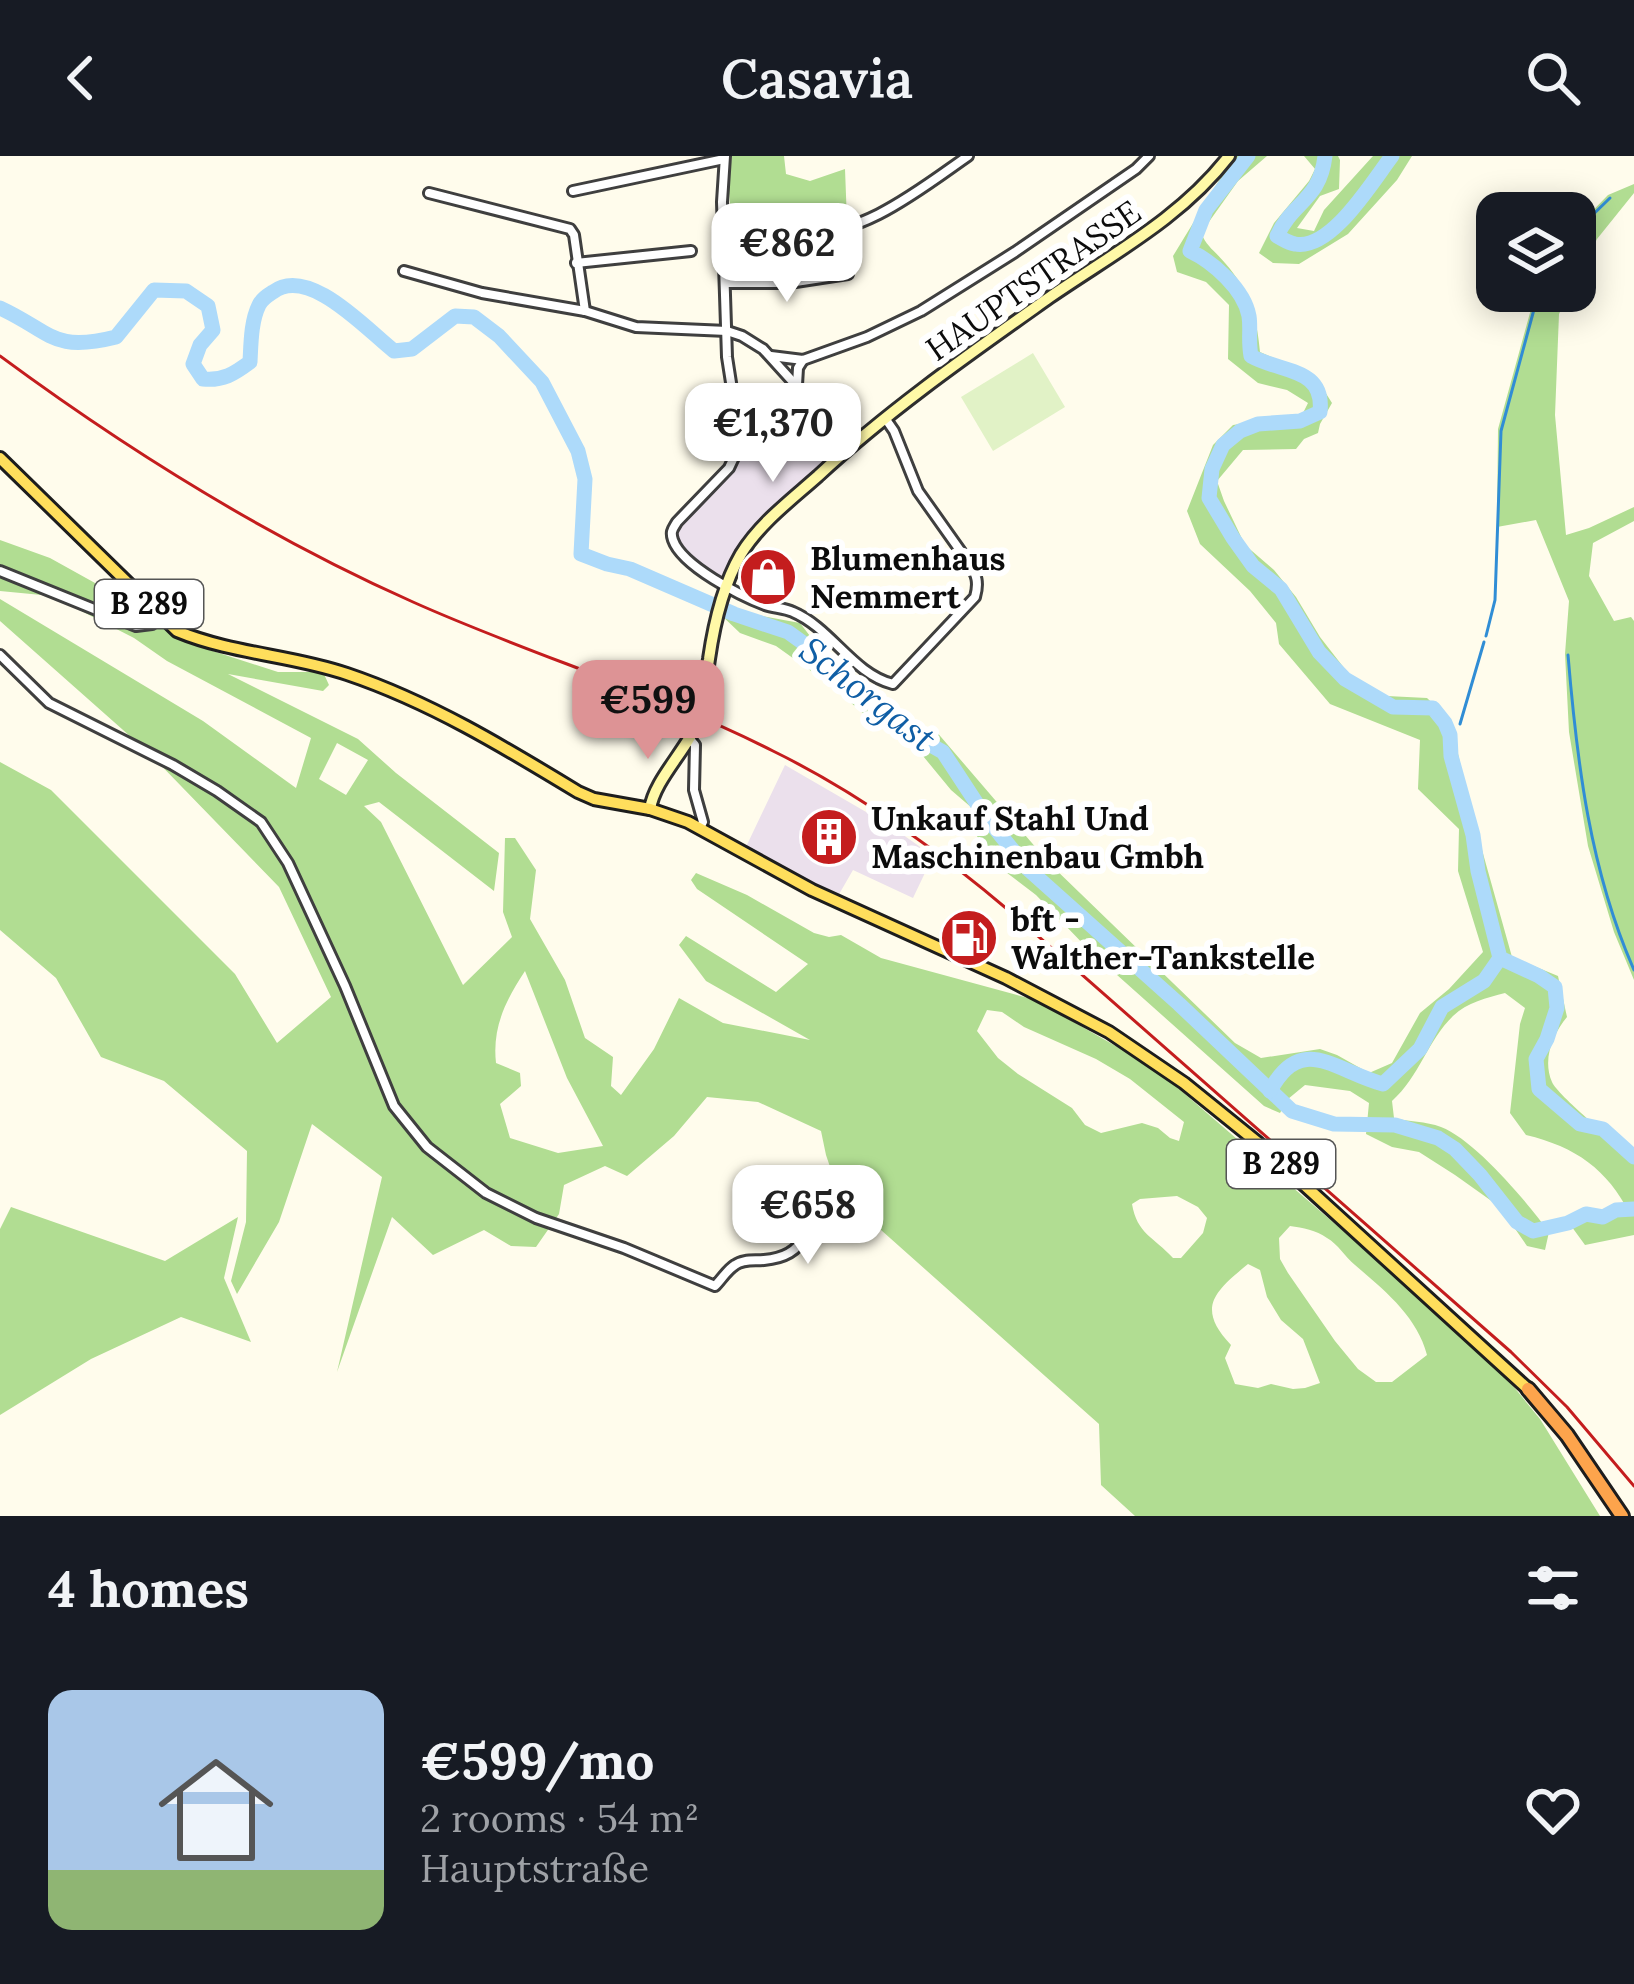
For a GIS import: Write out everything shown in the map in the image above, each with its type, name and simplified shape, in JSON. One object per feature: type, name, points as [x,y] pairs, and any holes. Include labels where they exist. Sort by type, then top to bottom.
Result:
[{"type":"highway","name":"B 289","points":[[1528,1389],[1579,1450],[1622,1516]]},
{"type":"main road","name":"HAUPTSTRASSE","points":[[650,809],[702,712],[725,592],[741,554],[767,522],[885,418],[1191,200],[1229,156]]},
{"type":"main road","name":"B 289","points":[[0,458],[177,631],[209,644],[342,672],[434,709],[594,800],[650,809],[700,828],[812,890],[1006,978],[1109,1031],[1184,1083],[1256,1142],[1528,1389]]},
{"type":"street","points":[[724,219],[796,234],[824,233],[860,223],[968,156]]},
{"type":"street","points":[[770,356],[803,360],[867,338],[921,311],[1015,252],[1149,156]]},
{"type":"street","points":[[573,191],[724,158],[725,284],[728,357],[738,422],[736,453],[729,468],[672,529],[673,538],[725,592],[793,612],[892,684],[975,597],[978,586],[976,573],[918,491],[885,418]]},
{"type":"street","points":[[429,194],[570,229],[585,311]]},
{"type":"street","points":[[576,263],[691,251]]},
{"type":"street","points":[[404,271],[636,327],[727,331],[742,336],[770,356],[851,446]]},
{"type":"street","points":[[725,284],[789,283],[848,274]]},
{"type":"street","points":[[797,386],[803,360]]},
{"type":"street","points":[[0,571],[136,626],[152,624],[161,616]]},
{"type":"street","points":[[0,655],[49,703],[173,765],[260,822],[288,863],[394,1106],[427,1147],[486,1193],[536,1218],[624,1247],[715,1286],[740,1262],[771,1259],[799,1245],[808,1220],[806,1188]]},
{"type":"street","name":"HAUPTSTRASSE","points":[[689,739],[697,752],[693,772],[700,828]]},
{"type":"shaded area","points":[[817,414],[839,437],[839,451],[768,517],[724,582],[687,555],[677,542],[678,524],[763,432]]},
{"type":"shaded area","points":[[785,765],[933,856],[913,898],[853,870],[838,896],[745,849]]},
{"type":"green space","points":[[732,156],[784,156],[786,174],[810,181],[845,169],[848,248],[797,256],[734,247],[728,181]]},
{"type":"green space","points":[[1234,156],[1267,156],[1238,181],[1201,233],[1246,294],[1260,352],[1315,376],[1332,403],[1318,433],[1296,449],[1243,450],[1217,481],[1224,501],[1245,545],[1296,597],[1348,673],[1387,696],[1427,698],[1451,721],[1512,957],[1558,976],[1567,1017],[1550,1047],[1552,1082],[1631,1158],[1634,1235],[1585,1245],[1569,1223],[1630,1214],[1621,1198],[1588,1162],[1526,1135],[1510,1113],[1525,1008],[1505,993],[1464,1007],[1444,1026],[1392,1101],[1394,1118],[1441,1127],[1484,1158],[1549,1232],[1545,1250],[1527,1246],[1500,1207],[1455,1175],[1419,1152],[1392,1147],[1366,1134],[1369,1103],[1350,1091],[1305,1085],[1280,1113],[1264,1106],[1089,950],[1036,895],[994,863],[975,833],[972,808],[923,756],[776,646],[740,633],[720,614],[723,603],[735,611],[800,623],[823,653],[895,719],[935,730],[1050,864],[1235,1043],[1261,1058],[1320,1049],[1369,1073],[1392,1063],[1420,1013],[1483,952],[1458,871],[1459,829],[1418,789],[1420,740],[1330,704],[1279,644],[1276,623],[1250,591],[1200,544],[1187,511],[1213,445],[1233,425],[1302,415],[1308,403],[1287,390],[1258,383],[1228,359],[1229,305],[1206,282],[1177,272],[1173,256]]},
{"type":"green space","points":[[1304,156],[1338,156],[1340,160],[1339,189],[1320,196],[1297,228],[1314,231],[1324,210],[1373,156],[1412,156],[1397,180],[1348,234],[1299,264],[1273,263],[1259,253],[1274,223],[1315,169]]},
{"type":"green space","points":[[1634,184],[1634,193],[1596,241],[1596,207],[1608,195]]},
{"type":"green space","points":[[1530,312],[1560,312],[1555,415],[1566,535],[1634,507],[1634,521],[1593,543],[1589,576],[1614,621],[1631,617],[1634,621],[1634,980],[1588,846],[1569,732],[1565,654],[1569,601],[1536,520],[1497,527],[1498,429]]},
{"type":"green space","points":[[1033,353],[1065,407],[993,451],[961,397]]},
{"type":"green space","points":[[0,540],[50,558],[122,598],[185,642],[278,672],[323,672],[329,685],[323,691],[228,674],[358,739],[499,853],[494,891],[379,802],[364,806],[381,822],[463,985],[512,937],[503,912],[505,838],[515,838],[536,870],[530,919],[565,980],[585,1038],[613,1057],[611,1086],[621,1095],[654,1049],[679,998],[723,1023],[810,1040],[706,981],[679,945],[686,936],[776,992],[808,964],[697,889],[691,880],[696,873],[814,933],[841,935],[881,958],[1035,1000],[1156,1069],[1509,1381],[1540,1419],[1600,1516],[1135,1516],[1101,1485],[1099,1424],[872,1222],[846,1214],[821,1131],[758,1102],[707,1097],[674,1136],[627,1176],[605,1166],[564,1185],[559,1214],[536,1247],[511,1246],[484,1230],[433,1255],[392,1217],[337,1372],[382,1177],[312,1124],[279,1222],[237,1294],[231,1281],[246,1222],[247,1151],[164,1081],[101,1057],[56,978],[0,930],[0,762],[51,790],[235,974],[277,1043],[331,997],[279,887],[149,753],[0,621],[0,599],[203,721],[296,788],[311,738],[52,596],[0,591]],"holes":[[[337,743],[368,760],[346,795],[319,779]],[[525,971],[567,1078],[603,1146],[558,1153],[510,1138],[500,1104],[521,1086],[520,1073],[496,1063],[495,1050],[498,1026]],[[987,1010],[1002,1012],[1130,1079],[1184,1122],[1179,1141],[1142,1123],[1101,1133],[998,1058],[977,1031]],[[1177,1196],[1207,1218],[1203,1233],[1181,1258],[1173,1258],[1142,1229],[1132,1204]],[[1290,1226],[1331,1241],[1398,1305],[1416,1328],[1427,1355],[1392,1382],[1376,1382],[1335,1341],[1280,1259],[1279,1238]],[[1248,1264],[1260,1270],[1267,1297],[1281,1320],[1303,1339],[1320,1383],[1293,1389],[1235,1384],[1225,1358],[1231,1345],[1212,1310],[1226,1283]]]},
{"type":"green space","points":[[11,1207],[165,1261],[238,1217],[224,1278],[251,1342],[181,1317],[91,1359],[0,1415],[0,1229]]},
{"type":"waterway","points":[[1248,156],[1206,210],[1190,251],[1217,269],[1241,296],[1249,316],[1251,356],[1308,379],[1320,397],[1320,412],[1300,421],[1258,424],[1240,431],[1223,445],[1212,469],[1209,498],[1253,566],[1281,589],[1319,652],[1345,679],[1393,707],[1433,708],[1445,723],[1500,958],[1555,987],[1557,1008],[1536,1059],[1539,1089],[1580,1124],[1603,1129],[1634,1157]]},
{"type":"waterway","points":[[1325,156],[1318,182],[1277,236],[1288,242],[1309,243],[1323,237],[1362,197],[1392,156]]},
{"type":"waterway","points":[[1596,212],[1610,198]]},
{"type":"waterway","name":"Schorgast","points":[[0,308],[54,337],[78,343],[116,337],[154,290],[186,291],[208,306],[213,330],[193,364],[203,379],[228,376],[250,362],[259,305],[287,286],[320,293],[394,351],[412,349],[455,316],[474,317],[542,382],[578,451],[585,479],[581,554],[788,632],[813,650],[897,726],[943,752],[985,816],[1028,869],[1292,1111],[1334,1124],[1395,1125],[1438,1138],[1480,1175],[1517,1222],[1533,1231],[1586,1214],[1603,1217],[1634,1209]]},
{"type":"waterway","points":[[1486,636],[1495,600],[1501,431],[1533,312]]},
{"type":"waterway","points":[[1460,724],[1484,642]]},
{"type":"waterway","points":[[1568,655],[1596,855],[1634,970]]},
{"type":"waterway","name":"Schorgast","points":[[1270,1091],[1282,1073],[1307,1059],[1383,1084],[1420,1049],[1442,1007],[1484,981],[1500,958]]},
{"type":"railway","points":[[0,356],[149,459],[304,549],[458,621],[729,730],[806,768],[898,825],[1013,914],[1511,1352],[1567,1407],[1634,1486]]},
{"type":"place","name":"Blumenhaus Nemmert","points":[[768,577]]},
{"type":"place","name":"Unkauf Stahl Und Maschinenbau Gmbh","points":[[829,837]]},
{"type":"place","name":"bft - Walther-Tankstelle","points":[[969,938]]}]
